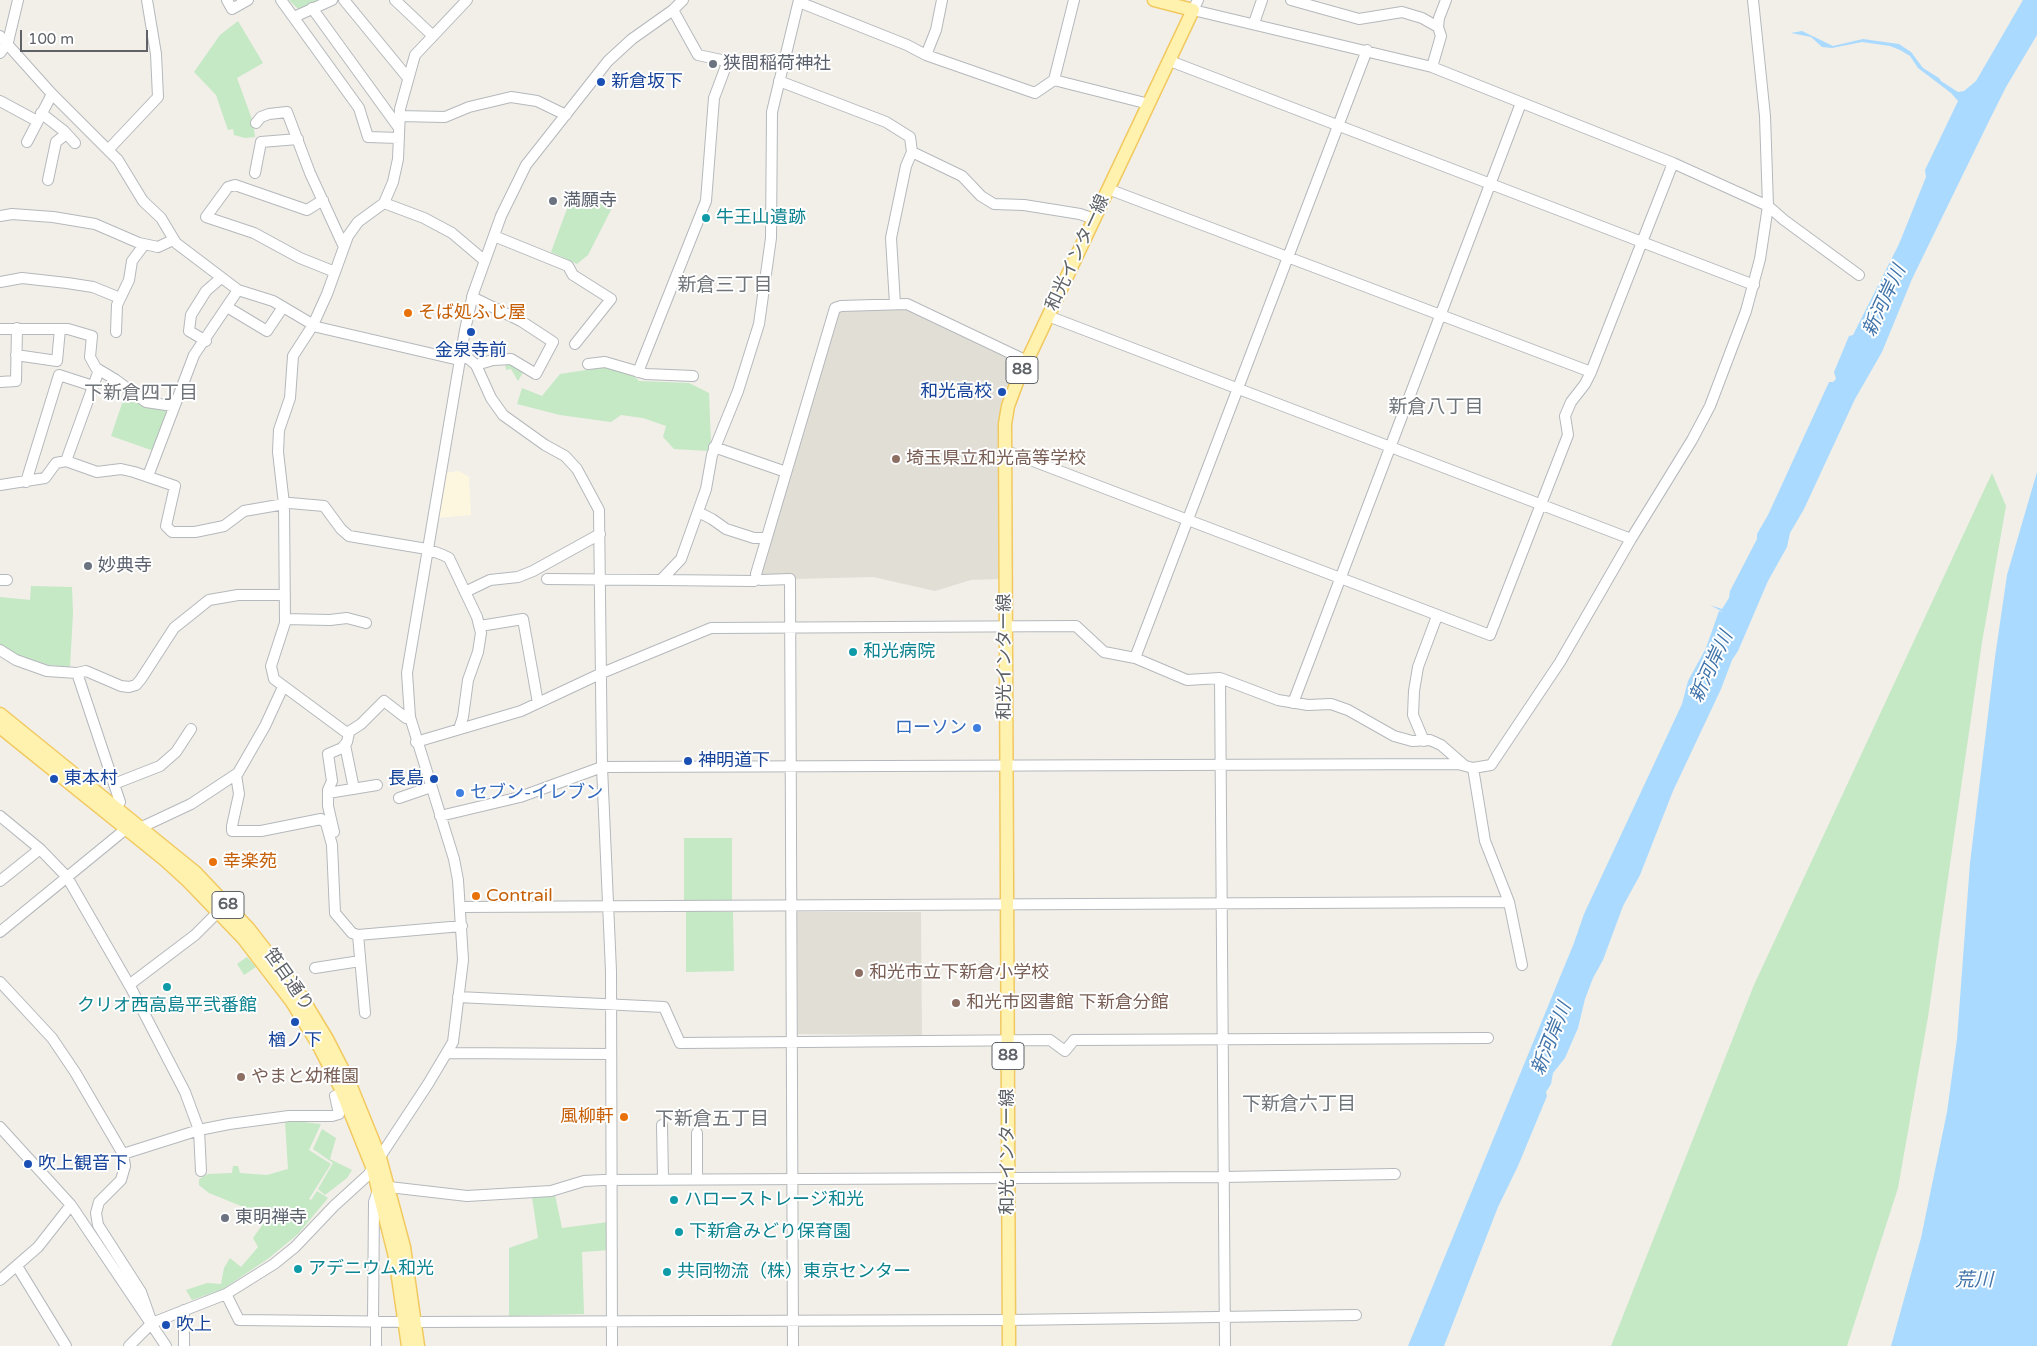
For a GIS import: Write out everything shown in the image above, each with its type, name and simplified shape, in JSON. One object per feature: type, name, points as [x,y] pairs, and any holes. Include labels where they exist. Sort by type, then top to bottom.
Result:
[{"type":"main road","points":[[1154,0],[1195,5]]},
{"type":"main road","name":"和光インター線","points":[[1009,1346],[1004,453],[1008,406],[1048,316],[1195,5]]},
{"type":"main road","name":"笹目通り","points":[[0,714],[142,827],[215,892],[281,969],[335,1054],[360,1107],[376,1163],[404,1247],[411,1322],[418,1346]]},
{"type":"main road","name":"笹目通り","points":[[0,727],[165,860],[219,911],[253,950],[292,1002],[318,1044],[376,1163]]},
{"type":"main road","name":"笹目通り","points":[[408,1346],[411,1322]]},
{"type":"street","points":[[0,53],[18,0]]},
{"type":"street","points":[[108,150],[158,97],[156,54],[147,0]]},
{"type":"street","points":[[227,0],[232,8],[248,0]]},
{"type":"street","points":[[281,0],[358,108],[368,137],[399,133]]},
{"type":"street","points":[[294,17],[332,0]]},
{"type":"street","points":[[344,0],[408,78]]},
{"type":"street","points":[[395,0],[433,36]]},
{"type":"street","points":[[349,733],[282,687],[274,679],[271,666],[285,618],[284,504],[278,452],[279,430],[290,398],[293,356],[313,325],[344,247],[358,222],[384,203],[393,182],[398,158],[399,116],[415,55],[467,0]]},
{"type":"street","points":[[926,55],[936,30],[942,0]]},
{"type":"street","points":[[661,580],[681,559],[706,489],[714,447],[738,391],[759,324],[771,238],[772,122],[779,81],[799,1],[908,45],[926,55],[1035,93],[1054,80],[1074,0]]},
{"type":"street","points":[[1254,23],[1262,0]]},
{"type":"street","points":[[1291,0],[1359,20],[1402,12],[1422,18],[1438,27]]},
{"type":"street","points":[[1432,68],[1441,36],[1438,27],[1439,18],[1446,0]]},
{"type":"street","points":[[440,816],[520,797],[602,767],[1220,765],[1469,767],[1491,765],[1560,662],[1631,539],[1692,440],[1710,406],[1735,342],[1754,285],[1765,234],[1768,206],[1765,116],[1752,0]]},
{"type":"street","points":[[129,1346],[152,1324],[226,1294],[274,1264],[290,1251],[376,1163],[447,1053],[455,1032],[463,960],[462,926],[454,859],[410,718],[408,673],[459,358],[472,297],[501,216],[526,165],[619,50],[678,4],[698,54],[726,61],[726,66],[714,98],[706,201],[638,372]]},
{"type":"street","points":[[1195,5],[1254,23],[1367,50],[1432,68],[1673,163],[1768,206],[1859,275]]},
{"type":"street","points":[[312,8],[399,133]]},
{"type":"street","points":[[4,39],[52,94],[118,160],[143,201],[161,218],[173,240],[221,278],[238,290],[283,307],[313,325],[387,345],[459,358],[476,366],[491,398],[503,415],[545,445],[566,456],[577,469],[599,510],[602,767],[611,1004],[612,1346]]},
{"type":"street","points":[[1135,658],[1367,50]]},
{"type":"street","points":[[1170,61],[1754,285]]},
{"type":"street","points":[[1054,80],[1149,104]]},
{"type":"street","points":[[779,81],[900,129],[910,137],[912,152],[906,166],[891,238],[895,304]]},
{"type":"street","points":[[27,142],[52,94]]},
{"type":"street","points":[[399,116],[445,117],[469,108],[511,97],[538,101],[566,115]]},
{"type":"street","points":[[0,101],[39,117],[66,134],[75,143]]},
{"type":"street","points":[[1293,703],[1521,103]]},
{"type":"street","points":[[256,123],[261,117],[269,114],[287,112],[310,173],[344,247]]},
{"type":"street","points":[[48,180],[56,142],[66,134]]},
{"type":"street","points":[[255,173],[261,142],[298,139]]},
{"type":"street","points":[[912,152],[962,176],[981,196],[994,204],[1024,205],[1080,214],[1094,219]]},
{"type":"street","points":[[1004,453],[1012,453],[1490,635],[1568,435],[1565,416],[1571,402],[1585,384],[1591,372],[1673,163]]},
{"type":"street","points":[[323,200],[307,210],[235,185],[228,188],[206,217],[254,233],[300,258],[335,272]]},
{"type":"street","points":[[1108,188],[1591,372]]},
{"type":"street","points":[[384,203],[424,218],[452,233],[485,261]]},
{"type":"street","points":[[0,216],[12,214],[53,217],[96,224],[144,245],[158,247],[173,240]]},
{"type":"street","points":[[494,236],[568,266],[573,275],[611,299],[575,344]]},
{"type":"street","points":[[116,332],[117,305],[129,280],[132,261],[144,245]]},
{"type":"street","points":[[0,282],[22,278],[66,283],[93,287],[120,298]]},
{"type":"street","points":[[206,341],[189,331],[191,315],[206,291],[221,278]]},
{"type":"street","points":[[148,476],[173,406],[194,355],[206,341],[238,290]]},
{"type":"street","points":[[472,297],[521,321],[554,342],[536,374],[510,359],[493,360],[476,366]]},
{"type":"street","points":[[757,579],[756,574],[766,538],[835,308],[841,306],[907,304],[1027,362]]},
{"type":"street","points":[[227,307],[267,331],[283,307]]},
{"type":"street","points":[[1048,316],[1631,539]]},
{"type":"street","points":[[0,328],[60,329],[92,336],[90,356],[99,370],[146,402],[173,406]]},
{"type":"street","points":[[0,382],[16,381],[17,328]]},
{"type":"street","points":[[16,355],[57,361],[60,329]]},
{"type":"street","points":[[588,364],[605,362],[646,374],[693,376]]},
{"type":"street","points":[[66,461],[99,370]]},
{"type":"street","points":[[26,482],[58,375],[93,386]]},
{"type":"street","points":[[714,447],[786,472]]},
{"type":"street","points":[[0,485],[45,478],[56,463],[66,461],[98,472],[121,469],[175,486],[166,526],[172,532],[196,532],[224,526],[244,511],[284,504],[324,506],[341,529],[349,536],[427,549],[449,558],[480,626],[481,642],[468,680],[463,717],[459,729]]},
{"type":"street","points":[[698,512],[726,529],[754,538],[766,538]]},
{"type":"street","points":[[465,592],[490,580],[524,575],[600,534]]},
{"type":"street","points":[[547,579],[754,582],[757,579],[790,579],[793,1346]]},
{"type":"street","points":[[0,650],[16,660],[47,671],[78,673],[86,671],[121,686],[136,685],[174,628],[209,600],[238,595],[284,595]]},
{"type":"street","points":[[1424,741],[1413,715],[1414,691],[1418,666],[1437,616]]},
{"type":"street","points":[[285,618],[330,620],[346,618],[366,623]]},
{"type":"street","points":[[480,626],[523,619],[538,703]]},
{"type":"street","points":[[416,742],[514,714],[602,673],[711,628],[1076,626],[1104,652],[1135,658],[1187,680],[1220,678],[1278,700],[1293,703],[1332,704],[1348,710],[1394,736],[1412,741],[1430,740],[1441,745],[1469,767],[1485,841],[1509,902],[1522,965]]},
{"type":"street","points":[[78,673],[120,802],[116,806]]},
{"type":"street","points":[[1220,678],[1224,1346]]},
{"type":"street","points":[[142,827],[191,804],[236,775],[265,726],[282,687]]},
{"type":"street","points":[[354,789],[345,745],[349,733],[384,701],[406,718],[410,718]]},
{"type":"street","points":[[114,784],[160,766],[176,752],[191,729]]},
{"type":"street","points":[[334,870],[336,844],[328,806],[328,793],[332,781],[328,754],[345,745]]},
{"type":"street","points":[[236,775],[240,794],[232,832],[261,831],[320,819],[326,823],[332,845],[335,913],[352,933],[358,935],[462,926]]},
{"type":"street","points":[[328,793],[378,785]]},
{"type":"street","points":[[399,798],[431,787]]},
{"type":"street","points":[[3,822],[40,849],[67,877],[129,985],[185,1092],[199,1130],[201,1170]]},
{"type":"street","points":[[0,932],[127,828]]},
{"type":"street","points":[[0,881],[40,849]]},
{"type":"street","points":[[460,907],[791,907],[1221,902],[1509,902]]},
{"type":"street","points":[[129,985],[195,935],[219,911]]},
{"type":"street","points":[[358,935],[365,1013]]},
{"type":"street","points":[[315,968],[360,961]]},
{"type":"street","points":[[0,982],[52,1038],[75,1072],[123,1154],[125,1166],[122,1180],[99,1202],[96,1213],[98,1225],[141,1292],[152,1324]]},
{"type":"street","points":[[458,997],[664,1007],[680,1043],[792,1040],[1050,1040],[1065,1051],[1074,1040],[1488,1038]]},
{"type":"street","points":[[447,1053],[611,1054]]},
{"type":"street","points":[[123,1154],[199,1130],[265,1118],[339,1114],[335,1096],[343,1093]]},
{"type":"street","points":[[662,1125],[663,1179]]},
{"type":"street","points":[[0,1127],[71,1205],[166,1346]]},
{"type":"street","points":[[697,1133],[697,1179]]},
{"type":"street","points":[[376,1346],[374,1202],[384,1188],[467,1196],[551,1191],[584,1181],[612,1180],[1223,1177],[1395,1174]]},
{"type":"street","points":[[0,1280],[38,1247],[71,1205]]},
{"type":"street","points":[[17,1266],[66,1346]]},
{"type":"street","points":[[226,1294],[239,1320],[612,1322],[1224,1318],[1356,1315]]},
{"type":"street","points":[[184,1310],[184,1346]]},
{"type":"shaded area","name":"埼玉県立和光高等学校","points":[[907,306],[1018,358],[1020,364],[1006,388],[1000,407],[999,579],[971,580],[935,591],[873,577],[793,579],[763,576],[760,572],[836,315],[840,309]]},
{"type":"shaded area","points":[[459,471],[469,477],[471,515],[438,518],[446,473]]},
{"type":"shaded area","name":"和光市立下新倉小学校","points":[[797,912],[921,912],[922,1035],[798,1034]]},
{"type":"green space","points":[[289,0],[321,0],[299,10]]},
{"type":"green space","points":[[238,21],[263,63],[237,78],[253,122],[255,137],[245,138],[234,135],[233,129],[228,130],[216,95],[194,72],[220,35]]},
{"type":"green space","points":[[574,190],[613,206],[588,255],[577,264],[551,252]]},
{"type":"green space","points":[[505,362],[524,371],[518,381],[511,369],[506,370]]},
{"type":"green space","points":[[606,367],[633,375],[639,381],[689,383],[709,393],[711,444],[709,451],[674,449],[663,437],[666,426],[643,418],[621,415],[611,422],[560,415],[517,404],[522,388],[542,396],[560,374]]},
{"type":"green space","points":[[126,392],[169,411],[154,451],[111,436]]},
{"type":"green space","points":[[1992,473],[2006,506],[1982,642],[1928,1017],[1898,1188],[1847,1346],[1611,1346],[1754,985]]},
{"type":"green space","points":[[31,586],[72,587],[73,613],[70,667],[48,665],[17,655],[0,645],[0,597],[30,600]]},
{"type":"green space","points":[[684,838],[732,838],[732,901],[684,901]]},
{"type":"green space","points":[[686,911],[733,912],[734,971],[686,972]]},
{"type":"green space","points":[[247,957],[256,967],[244,975],[237,964]]},
{"type":"green space","points":[[285,1122],[321,1124],[309,1150],[331,1164],[309,1199],[311,1200],[317,1191],[328,1198],[298,1234],[269,1258],[223,1289],[192,1300],[186,1290],[207,1283],[221,1284],[224,1268],[230,1258],[241,1267],[258,1247],[253,1238],[263,1224],[251,1210],[209,1193],[199,1185],[199,1179],[208,1174],[232,1173],[233,1166],[238,1166],[240,1173],[267,1175],[288,1169]]},
{"type":"green space","points":[[322,1129],[336,1138],[330,1159],[352,1170],[347,1178],[325,1195],[318,1189],[333,1163],[313,1149]]},
{"type":"green space","points":[[555,1195],[562,1228],[608,1222],[610,1250],[582,1252],[584,1314],[509,1316],[509,1248],[538,1238],[532,1197]]},
{"type":"water","name":"新河岸川","points":[[2023,0],[2037,0],[2037,35],[2006,87],[1989,121],[1912,279],[1882,352],[1855,399],[1804,509],[1790,533],[1787,547],[1768,581],[1738,651],[1732,660],[1721,689],[1673,791],[1640,875],[1623,906],[1603,960],[1593,978],[1585,999],[1578,1028],[1565,1058],[1553,1073],[1551,1084],[1546,1092],[1547,1096],[1518,1166],[1498,1207],[1444,1346],[1408,1346],[1574,943],[1584,914],[1682,704],[1688,681],[1706,648],[1719,611],[1723,612],[1710,605],[1722,609],[1729,598],[1730,591],[1757,539],[1757,534],[1768,515],[1829,382],[1833,382],[1836,379],[1834,372],[1849,336],[1853,335],[1899,244],[1926,177],[1925,170],[1958,101],[1951,93],[1918,68],[1910,56],[1900,50],[1890,46],[1862,42],[1832,48],[1822,47],[1811,37],[1791,33],[1802,31],[1833,46],[1863,39],[1899,44],[1911,52],[1923,68],[1958,92],[1964,91],[1976,81]]},
{"type":"water","name":"荒川","points":[[2037,472],[2037,1346],[1891,1346],[1921,1238],[1947,1112],[1957,1039],[1970,863],[1995,657],[2007,575]]},
{"type":"place","name":"狭間稲荷神社","points":[[713,64]]},
{"type":"place","name":"新倉坂下","points":[[601,82]]},
{"type":"place","name":"満願寺","points":[[553,201]]},
{"type":"place","name":"牛王山遺跡","points":[[706,218]]},
{"type":"place","name":"そば処ふじ屋","points":[[408,313]]},
{"type":"place","name":"金泉寺前","points":[[471,332]]},
{"type":"place","name":"和光高校","points":[[1002,392]]},
{"type":"place","name":"埼玉県立和光高等学校","points":[[896,459]]},
{"type":"place","name":"妙典寺","points":[[88,566]]},
{"type":"place","name":"和光病院","points":[[853,652]]},
{"type":"place","name":"ローソン","points":[[977,728]]},
{"type":"place","name":"神明道下","points":[[688,761]]},
{"type":"place","name":"東本村","points":[[54,779]]},
{"type":"place","name":"長島","points":[[434,779]]},
{"type":"place","name":"セブン-イレブン","points":[[460,793]]},
{"type":"place","name":"幸楽苑","points":[[213,862]]},
{"type":"place","name":"Contrail","points":[[476,896]]},
{"type":"place","name":"和光市立下新倉小学校","points":[[859,973]]},
{"type":"place","name":"クリオ西高島平弐番館","points":[[167,987]]},
{"type":"place","name":"和光市図書館 下新倉分館","points":[[956,1003]]},
{"type":"place","name":"楢ノ下","points":[[295,1022]]},
{"type":"place","name":"やまと幼稚園","points":[[241,1077]]},
{"type":"place","name":"風柳軒","points":[[624,1117]]},
{"type":"place","name":"吹上観音下","points":[[28,1164]]},
{"type":"place","name":"ハローストレージ和光","points":[[674,1200]]},
{"type":"place","name":"東明禅寺","points":[[225,1218]]},
{"type":"place","name":"下新倉みどり保育園","points":[[679,1232]]},
{"type":"place","name":"アデニウム和光","points":[[298,1269]]},
{"type":"place","name":"共同物流（株）東京センター","points":[[667,1272]]},
{"type":"place","name":"吹上","points":[[166,1325]]},
{"type":"district","name":"新倉三丁目","points":[[725,286]]},
{"type":"district","name":"下新倉四丁目","points":[[141,394]]},
{"type":"district","name":"新倉八丁目","points":[[1436,408]]},
{"type":"district","name":"下新倉六丁目","points":[[1299,1105]]},
{"type":"district","name":"下新倉五丁目","points":[[712,1120]]}]
